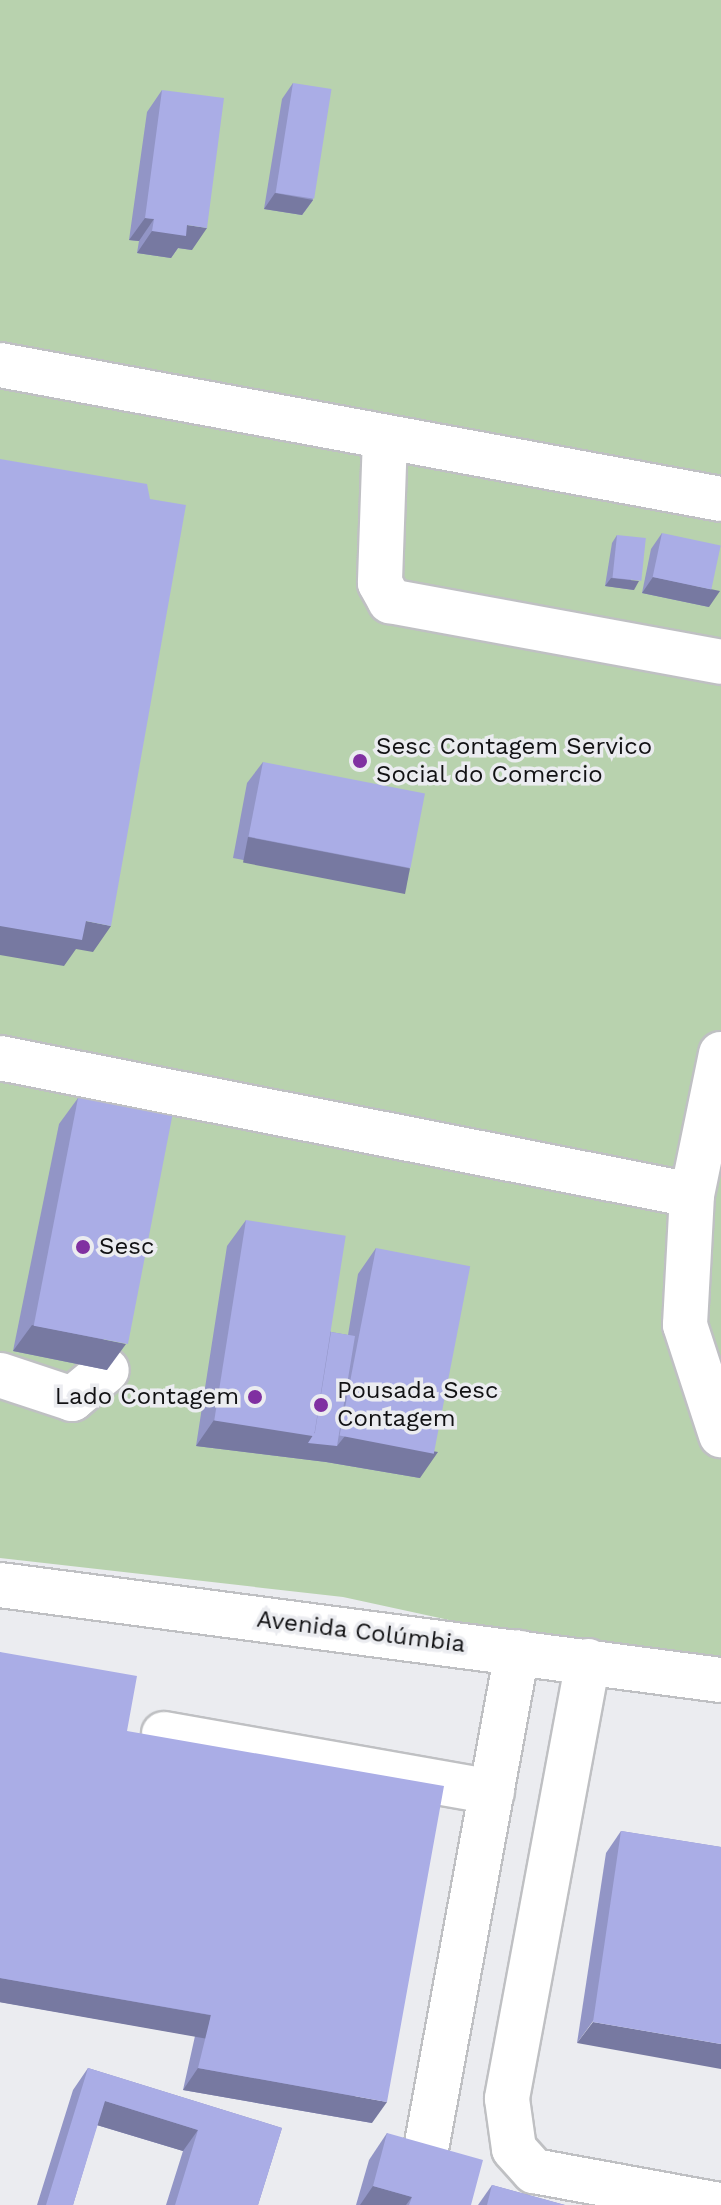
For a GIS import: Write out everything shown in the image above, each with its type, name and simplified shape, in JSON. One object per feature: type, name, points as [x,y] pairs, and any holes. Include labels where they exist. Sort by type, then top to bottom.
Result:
[{"type":"street","points":[[0,365],[721,499]]},
{"type":"street","points":[[385,437],[380,583],[390,601],[721,662]]},
{"type":"street","points":[[721,1054],[692,1195],[685,1325],[721,1435]]},
{"type":"street","points":[[0,1058],[692,1195]]},
{"type":"street","points":[[0,1375],[72,1399],[107,1370]]},
{"type":"street","name":"Avenida Colúmbia","points":[[0,1585],[721,1680]]},
{"type":"street","points":[[426,2149],[517,1652]]},
{"type":"street","points":[[588,1661],[507,2099],[514,2149],[534,2171],[719,2205]]},
{"type":"street","points":[[164,1734],[492,1792]]},
{"type":"green space","name":"Sesc Contagem Servico Social do Comercio","points":[[0,0],[721,0],[721,1679],[343,1597],[0,1558]]},
{"type":"building","points":[[293,83],[332,89],[314,199],[276,193]]},
{"type":"building","points":[[162,90],[224,98],[207,228],[187,225],[186,236],[152,231],[154,219],[145,218]]},
{"type":"building","points":[[0,459],[147,484],[150,499],[186,505],[111,926],[86,921],[82,940],[0,926]]},
{"type":"building","points":[[662,533],[721,545],[711,589],[653,577]]},
{"type":"building","points":[[617,535],[646,538],[641,581],[613,578]]},
{"type":"building","points":[[263,762],[425,793],[410,868],[248,837]]},
{"type":"building","name":"Sesc","points":[[78,1098],[172,1116],[128,1344],[34,1326]]},
{"type":"building","name":"Lado Contagem","points":[[246,1220],[346,1236],[314,1436],[214,1421]]},
{"type":"building","points":[[376,1248],[470,1266],[434,1454],[340,1435]]},
{"type":"building","points":[[331,1332],[355,1336],[337,1446],[308,1443],[315,1432]]},
{"type":"building","points":[[0,1652],[137,1676],[127,1731],[444,1786],[387,2102],[198,2068],[211,2015],[0,1978]]},
{"type":"building","points":[[621,1831],[721,1847],[721,2044],[593,2022]]},
{"type":"building","points":[[88,2068],[282,2128],[258,2205],[175,2205],[198,2130],[105,2101],[73,2205],[46,2205]]},
{"type":"building","points":[[387,2133],[483,2160],[471,2205],[409,2205],[412,2197],[373,2186]]},
{"type":"building","points":[[492,2185],[565,2205],[487,2205]]},
{"type":"place","name":"Sesc Contagem Servico Social do Comercio","points":[[360,761]]},
{"type":"place","name":"Sesc","points":[[83,1247]]},
{"type":"place","name":"Lado Contagem","points":[[255,1397]]},
{"type":"place","name":"Pousada Sesc Contagem","points":[[321,1405]]}]
